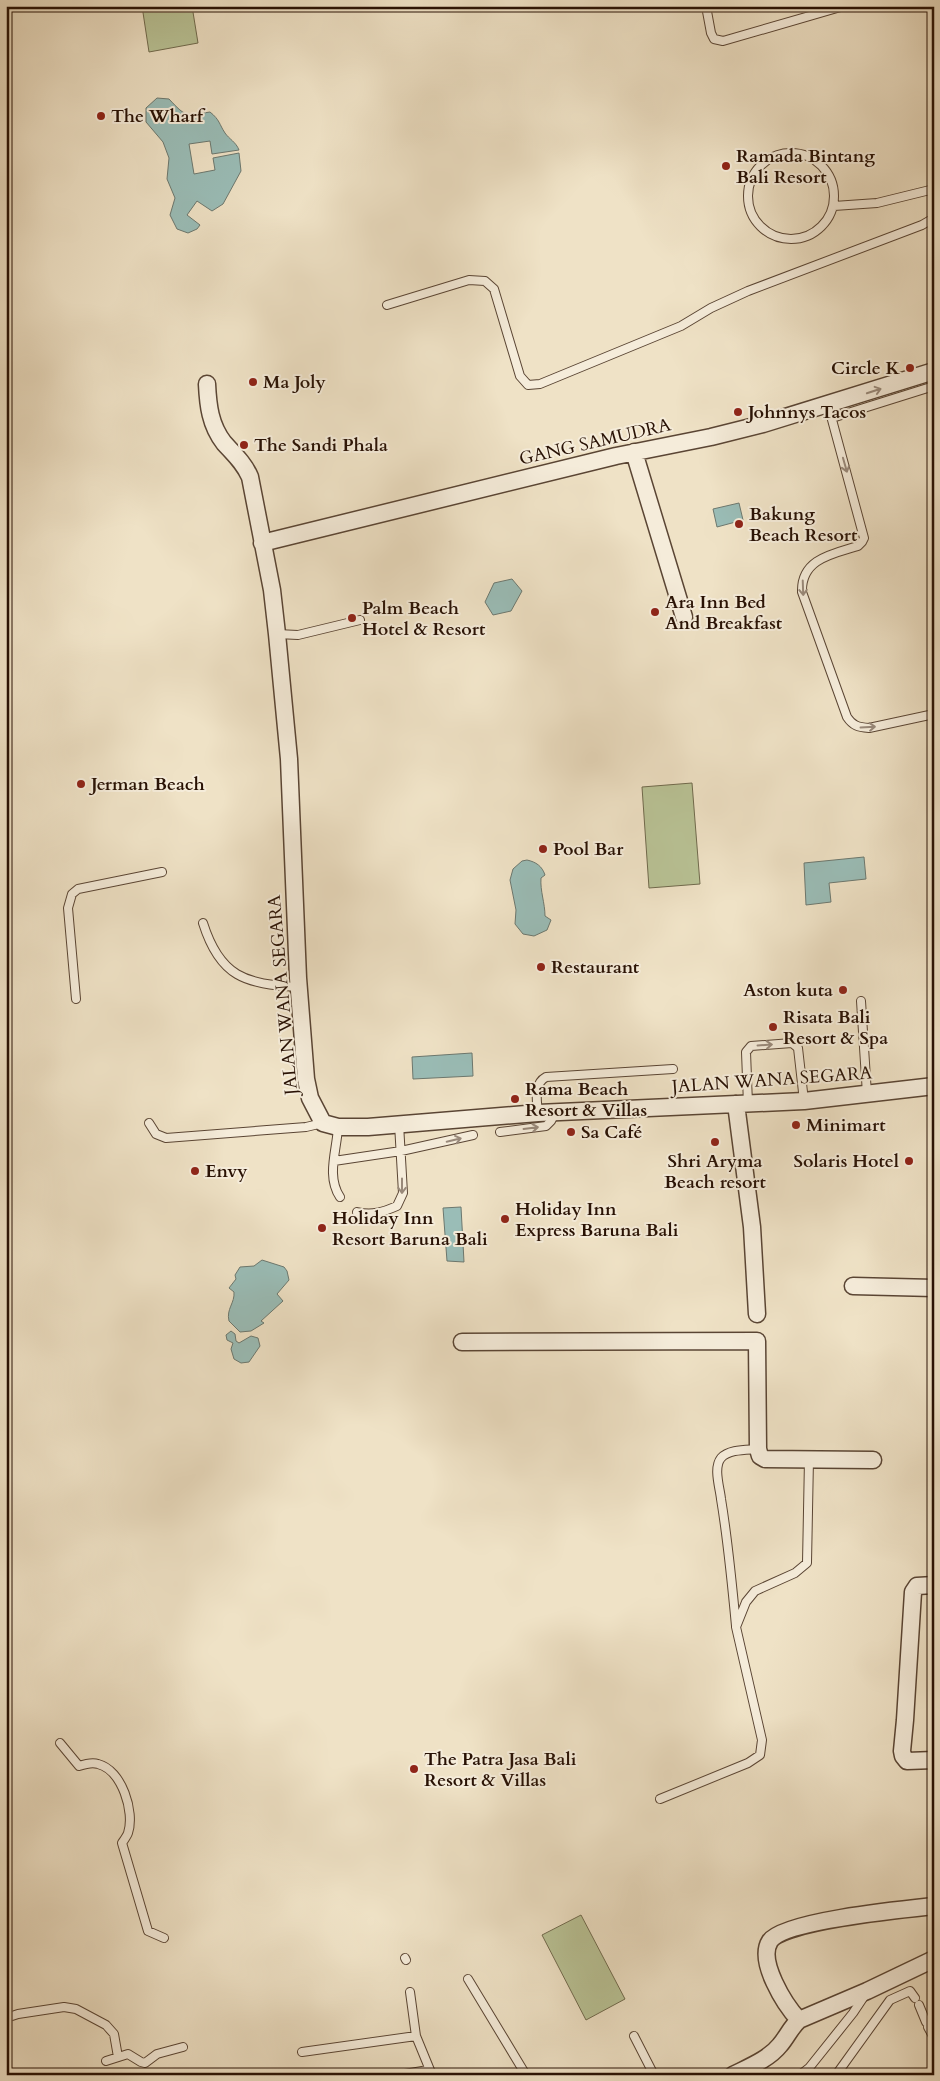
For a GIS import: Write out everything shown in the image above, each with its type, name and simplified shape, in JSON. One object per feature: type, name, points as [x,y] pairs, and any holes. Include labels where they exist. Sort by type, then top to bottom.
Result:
[{"type":"street","name":"GANG SAMUDRA","points":[[262,543],[634,452],[711,437],[763,424],[830,412],[934,371]]},
{"type":"street","name":"JALAN WANA SEGARA","points":[[207,384],[208,408],[214,426],[223,441],[247,469],[250,477],[271,584],[278,634],[289,759],[298,987],[306,1079],[310,1098],[330,1125],[399,1124],[555,1112],[804,1100],[934,1086]]},
{"type":"street","points":[[634,452],[684,617]]},
{"type":"street","points":[[742,1104],[752,1227],[756,1314]]},
{"type":"street","points":[[853,1286],[934,1288]]},
{"type":"street","points":[[462,1342],[757,1341],[758,1449],[760,1456],[765,1459],[873,1460]]},
{"type":"street","points":[[934,1585],[917,1586],[912,1592],[902,1751],[902,1756],[907,1761],[934,1760]]},
{"type":"street","points":[[799,2020],[788,2008],[780,1994],[767,1960],[766,1954],[770,1940],[782,1932],[829,1920],[934,1906]]},
{"type":"street","points":[[734,2075],[769,2054],[780,2045],[792,2026],[799,2020],[867,1991],[934,1959]]},
{"type":"lane","points":[[706,6],[711,33],[714,38],[723,41],[844,6]]},
{"type":"lane","points":[[785,153],[801,153],[812,157],[828,172],[835,194],[834,206],[830,217],[813,233],[797,238],[780,238],[769,233],[753,217],[748,195],[750,183],[759,167],[771,157],[785,153]]},
{"type":"lane","points":[[834,206],[878,203],[934,189]]},
{"type":"lane","points":[[387,305],[469,280],[485,281],[494,289],[520,376],[528,385],[540,384],[681,326],[711,308],[748,291],[922,225],[934,218]]},
{"type":"lane","points":[[934,386],[830,412],[864,538],[858,546],[825,556],[810,566],[803,576],[802,592],[847,718],[852,724],[868,728],[934,714]]},
{"type":"lane","points":[[278,634],[298,635],[360,620]]},
{"type":"lane","points":[[76,999],[68,908],[72,894],[78,889],[162,872]]},
{"type":"lane","points":[[203,923],[218,959],[229,970],[243,978],[257,982],[298,987]]},
{"type":"lane","points":[[861,1001],[867,1094]]},
{"type":"lane","points":[[742,1104],[746,1052],[751,1046],[792,1043],[798,1048],[804,1100]]},
{"type":"lane","points":[[538,1114],[538,1086],[543,1078],[673,1069]]},
{"type":"lane","points":[[500,1132],[546,1126],[551,1121],[555,1112]]},
{"type":"lane","points":[[149,1123],[156,1134],[166,1138],[330,1125],[334,1162],[332,1171],[334,1189],[340,1197]]},
{"type":"lane","points":[[357,1212],[366,1215],[379,1213],[397,1206],[403,1193],[399,1124]]},
{"type":"lane","points":[[334,1162],[401,1151],[473,1135]]},
{"type":"lane","points":[[660,1799],[748,1763],[760,1755],[762,1740],[736,1627],[728,1543],[718,1478],[720,1459],[728,1454],[758,1449]]},
{"type":"lane","points":[[736,1627],[746,1602],[755,1591],[796,1573],[807,1563],[809,1459]]},
{"type":"lane","points":[[60,1743],[79,1766],[98,1764],[110,1772],[124,1788],[128,1803],[129,1821],[128,1834],[122,1843],[148,1931],[164,1938]]},
{"type":"lane","points":[[468,1979],[526,2075]]},
{"type":"lane","points":[[800,2075],[810,2071],[854,2013],[867,1991]]},
{"type":"lane","points":[[836,2075],[890,2000],[910,1991],[917,2001],[934,2038]]},
{"type":"lane","points":[[399,2075],[430,2072],[416,2036],[410,1992]]},
{"type":"lane","points":[[6,2018],[18,2014],[64,2007],[76,2009],[106,2025],[114,2034],[118,2057]]},
{"type":"lane","points":[[302,2052],[416,2036]]},
{"type":"lane","points":[[634,2036],[654,2075]]},
{"type":"lane","points":[[106,2061],[128,2054],[145,2063],[158,2054],[183,2047]]},
{"type":"green space","points":[[142,6],[192,6],[198,43],[149,52]]},
{"type":"green space","points":[[692,783],[700,884],[649,888],[642,787]]},
{"type":"green space","points":[[581,1915],[625,1999],[586,2020],[542,1935]]},
{"type":"water","points":[[157,98],[169,99],[186,114],[210,112],[218,120],[225,133],[239,150],[212,154],[210,141],[189,144],[194,174],[215,170],[213,158],[239,153],[241,171],[223,204],[212,211],[197,201],[187,215],[200,225],[197,229],[188,233],[177,229],[170,215],[175,198],[167,179],[169,158],[163,142],[146,122],[146,108]]},
{"type":"water","points":[[739,503],[743,520],[717,527],[713,509]]},
{"type":"water","points":[[512,579],[522,591],[511,611],[493,615],[485,602],[494,583]]},
{"type":"water","points":[[864,857],[866,879],[829,883],[831,902],[806,905],[804,863]]},
{"type":"water","points":[[527,860],[538,865],[545,875],[541,878],[541,883],[545,916],[551,920],[547,930],[534,936],[523,934],[515,924],[516,910],[510,880],[513,869],[522,861]]},
{"type":"water","points":[[472,1053],[473,1076],[413,1079],[412,1057]]},
{"type":"water","points":[[461,1207],[464,1262],[447,1261],[443,1208]]},
{"type":"water","points":[[262,1260],[284,1267],[287,1271],[289,1280],[277,1294],[283,1301],[261,1321],[264,1323],[251,1331],[240,1332],[229,1321],[228,1317],[234,1292],[229,1288],[236,1279],[235,1275],[240,1267],[254,1266]]},
{"type":"water","points":[[231,1331],[235,1334],[236,1341],[239,1343],[251,1336],[258,1338],[260,1346],[249,1362],[241,1363],[234,1359],[231,1349],[233,1343],[227,1340],[226,1335]]},
{"type":"place","name":"The Wharf","points":[[101,116]]},
{"type":"place","name":"Ramada Bintang Bali Resort","points":[[726,166]]},
{"type":"place","name":"Circle K","points":[[910,368]]},
{"type":"place","name":"Ma Joly","points":[[253,382]]},
{"type":"place","name":"Johnnys Tacos","points":[[738,412]]},
{"type":"place","name":"The Sandi Phala","points":[[244,445]]},
{"type":"place","name":"Bakung Beach Resort","points":[[739,524]]},
{"type":"place","name":"Ara Inn Bed And Breakfast","points":[[655,612]]},
{"type":"place","name":"Palm Beach Hotel & Resort","points":[[352,618]]},
{"type":"place","name":"Jerman Beach","points":[[81,784]]},
{"type":"place","name":"Pool Bar","points":[[543,849]]},
{"type":"place","name":"Restaurant","points":[[541,967]]},
{"type":"place","name":"Aston kuta","points":[[843,990]]},
{"type":"place","name":"Risata Bali Resort & Spa","points":[[773,1027]]},
{"type":"place","name":"Rama Beach Resort & Villas","points":[[515,1099]]},
{"type":"place","name":"Minimart","points":[[796,1125]]},
{"type":"place","name":"Sa Café","points":[[571,1132]]},
{"type":"place","name":"Shri Aryma Beach resort","points":[[715,1142]]},
{"type":"place","name":"Solaris Hotel","points":[[909,1161]]},
{"type":"place","name":"Envy","points":[[195,1171]]},
{"type":"place","name":"Holiday Inn Express Baruna Bali","points":[[505,1219]]},
{"type":"place","name":"Holiday Inn Resort Baruna Bali","points":[[322,1228]]},
{"type":"place","name":"The Patra Jasa Bali Resort & Villas","points":[[414,1769]]}]
